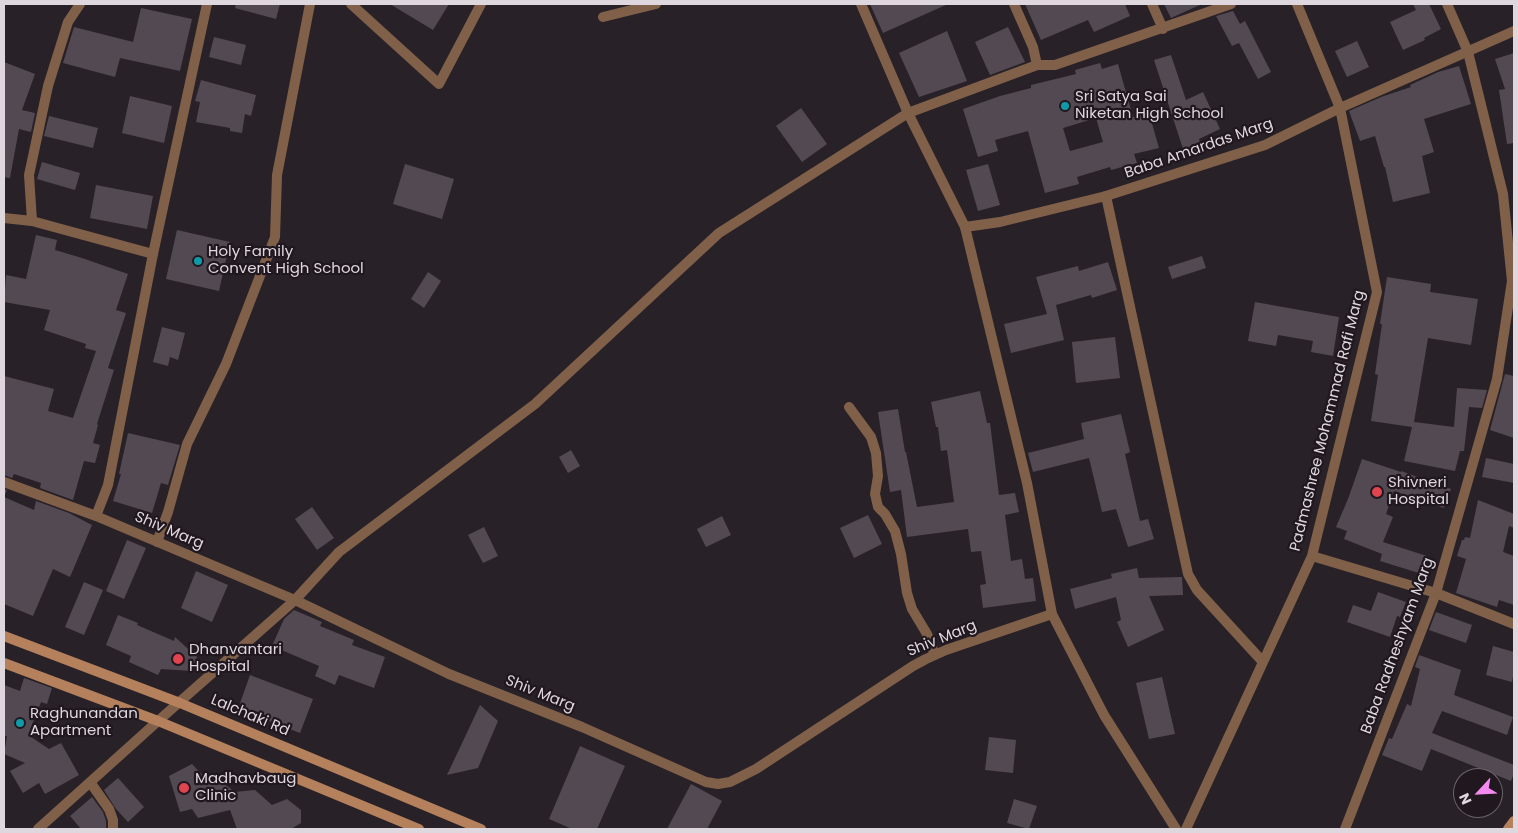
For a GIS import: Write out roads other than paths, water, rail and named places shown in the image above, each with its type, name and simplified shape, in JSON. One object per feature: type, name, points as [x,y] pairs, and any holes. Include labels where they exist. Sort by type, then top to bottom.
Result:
[{"type":"main road","name":"Lalchaki Rd","points":[[4,636],[180,703],[481,829]]},
{"type":"main road","points":[[4,663],[158,721],[419,829]]},
{"type":"main road","points":[[1508,829],[1514,821]]},
{"type":"street","points":[[32,221],[29,175],[48,86],[68,22],[80,4]]},
{"type":"street","points":[[96,516],[108,485],[153,254],[207,4]]},
{"type":"street","points":[[157,542],[168,512],[187,444],[226,364],[275,237],[277,175],[310,4]]},
{"type":"street","points":[[351,4],[439,84],[481,4]]},
{"type":"street","points":[[603,17],[656,4]]},
{"type":"street","points":[[861,4],[908,113],[965,227],[1027,483],[1052,614],[1104,716],[1176,829]]},
{"type":"street","points":[[1014,4],[1033,47],[1037,65]]},
{"type":"street","points":[[1152,4],[1163,29]]},
{"type":"street","points":[[38,829],[295,600],[339,552],[536,404],[719,233],[908,113],[1037,65],[1055,65],[1231,4]]},
{"type":"street","name":"Padmashree Mohammad Rafi Marg","points":[[1186,829],[1312,556],[1377,292],[1340,108],[1297,4]]},
{"type":"street","name":"Baba Radheshyam Marg","points":[[1345,829],[1436,593],[1497,379],[1512,281],[1503,194],[1468,52],[1447,4]]},
{"type":"street","name":"Baba Amardas Marg","points":[[965,227],[1000,222],[1106,196],[1266,145],[1340,108],[1514,31]]},
{"type":"street","points":[[1106,196],[1188,574],[1197,590],[1263,662]]},
{"type":"street","points":[[4,218],[32,221],[153,254]]},
{"type":"street","points":[[849,407],[871,437],[876,454],[878,476],[875,494],[878,507],[885,514],[895,531],[912,609],[927,634],[935,655]]},
{"type":"street","name":"Shiv Marg","points":[[4,482],[96,516],[295,600],[448,674],[582,727],[706,782],[718,784],[730,782],[756,769],[913,666],[935,655],[1052,614]]},
{"type":"street","points":[[1312,556],[1436,593],[1514,624]]},
{"type":"street","points":[[90,782],[109,809],[113,820],[113,829]]},
{"type":"place","name":"Sri Satya Sai Niketan High School","points":[[1065,106]]},
{"type":"place","name":"Holy Family Convent High School","points":[[198,261]]},
{"type":"place","name":"Shivneri Hospital","points":[[1377,492]]},
{"type":"place","name":"Dhanvantari Hospital","points":[[178,659]]},
{"type":"place","name":"Raghunandan Apartment","points":[[20,723]]},
{"type":"place","name":"Madhavbaug Clinic","points":[[184,788]]}]
